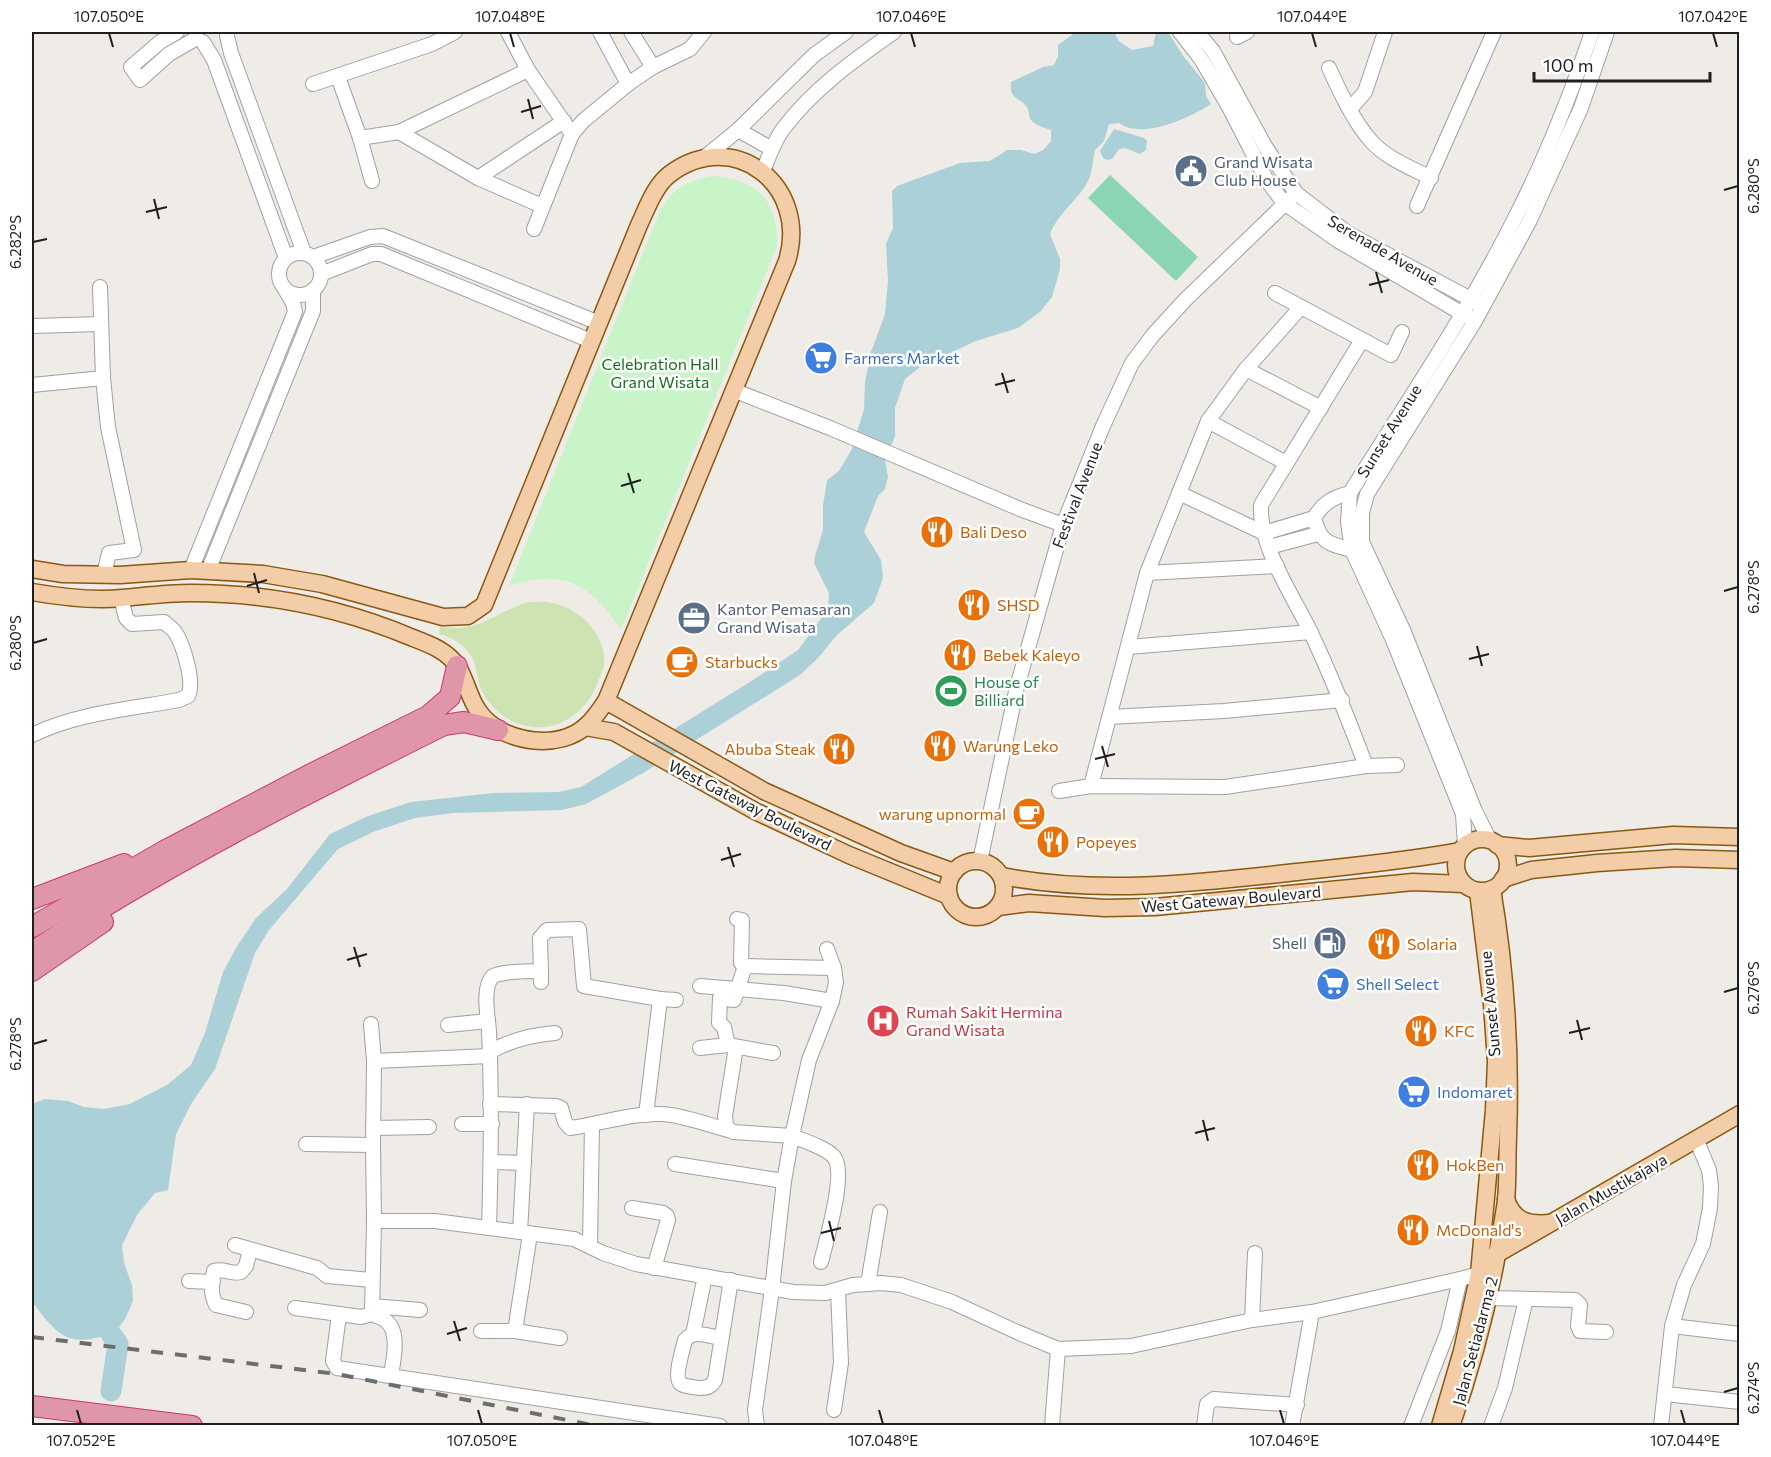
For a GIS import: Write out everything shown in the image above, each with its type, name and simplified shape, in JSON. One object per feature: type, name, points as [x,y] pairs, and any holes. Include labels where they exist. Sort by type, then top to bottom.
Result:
[{"type":"highway","points":[[32,927],[166,850],[428,716],[450,697],[457,666]]},
{"type":"highway","points":[[32,952],[155,875],[263,816],[444,725],[464,722],[498,730]]},
{"type":"highway","points":[[32,971],[172,876],[210,846]]},
{"type":"highway","points":[[32,899],[103,871],[166,850]]},
{"type":"highway","points":[[32,1406],[192,1425]]},
{"type":"main road","points":[[32,569],[63,574],[104,575],[190,570],[263,574],[312,582],[443,617],[468,616],[484,606],[650,201],[668,175],[688,163],[705,157],[737,159],[763,171],[781,194],[790,214],[793,231],[787,261],[606,701],[585,727],[570,735],[553,739],[516,737],[498,730],[478,711],[457,666],[439,649],[373,621],[317,607],[262,597],[191,593],[121,598],[61,597],[32,592]]},
{"type":"main road","name":"West Gateway Boulevard","points":[[606,701],[764,791],[901,853],[954,872]]},
{"type":"main road","name":"West Gateway Boulevard","points":[[585,727],[614,732],[755,811],[849,855],[949,896]]},
{"type":"main road","points":[[755,811],[764,791]]},
{"type":"main road","points":[[1494,843],[1506,858],[1507,866],[1484,886],[1456,871],[1456,861],[1463,848],[1477,840],[1529,848],[1672,835],[1740,837]]},
{"type":"main road","points":[[1672,835],[1675,858]]},
{"type":"main road","name":"West Gateway Boulevard","points":[[1002,876],[1035,882],[1107,886],[1202,882],[1428,857],[1463,848]]},
{"type":"main road","points":[[1529,848],[1525,859],[1532,870]]},
{"type":"main road","name":"West Gateway Boulevard","points":[[998,907],[1029,903],[1105,908],[1155,907],[1413,882],[1484,886],[1532,870],[1675,858],[1740,860]]},
{"type":"main road","points":[[980,861],[996,869],[1002,876],[1005,892],[998,907],[987,915],[973,917],[958,910],[949,896],[949,884],[954,872],[966,863],[980,861]]},
{"type":"main road","points":[[1267,875],[1269,896]]},
{"type":"main road","name":"Sunset Avenue","points":[[1484,886],[1500,935],[1509,1040],[1506,1199],[1487,1265]]},
{"type":"main road","name":"Sunset Avenue","points":[[1484,886],[1496,1061],[1487,1265]]},
{"type":"main road","name":"Jalan Mustikajaya","points":[[1487,1265],[1551,1223],[1740,1114]]},
{"type":"main road","points":[[1506,1199],[1510,1212],[1522,1221],[1536,1225],[1551,1223]]},
{"type":"main road","name":"Jalan Setiadarma 2","points":[[1451,1425],[1462,1394],[1488,1298],[1487,1265]]},
{"type":"main road","name":"Jalan Setiadarma 2","points":[[1440,1425],[1487,1265]]},
{"type":"street","points":[[177,32],[160,42],[131,67],[140,80],[169,54],[198,37]]},
{"type":"street","points":[[313,84],[432,44],[455,32]]},
{"type":"street","points":[[508,32],[528,70],[572,134]]},
{"type":"street","points":[[600,32],[628,84]]},
{"type":"street","points":[[631,32],[652,67]]},
{"type":"street","points":[[534,229],[572,134],[593,111],[652,67],[690,49],[704,32]]},
{"type":"street","points":[[705,157],[738,130],[814,56],[846,32]]},
{"type":"street","points":[[763,171],[783,130],[829,81],[894,32]]},
{"type":"street","name":"Serenade Avenue","points":[[1180,32],[1201,59],[1266,179],[1284,202],[1337,240],[1475,321]]},
{"type":"street","name":"Serenade Avenue","points":[[1197,32],[1213,51],[1265,146],[1296,193],[1348,234],[1483,306]]},
{"type":"street","points":[[1350,109],[1365,92],[1385,32]]},
{"type":"street","points":[[1417,206],[1494,32]]},
{"type":"street","name":"Sunset Avenue","points":[[1463,848],[1463,814],[1393,640],[1352,550],[1348,522],[1350,493],[1528,208],[1592,32]]},
{"type":"street","name":"Sunset Avenue","points":[[1494,843],[1475,811],[1404,632],[1362,542],[1362,513],[1366,494],[1483,306],[1528,208],[1581,108],[1607,32]]},
{"type":"street","points":[[198,37],[212,44],[220,42],[228,34]]},
{"type":"street","points":[[228,34],[231,53],[309,255],[319,265],[321,274],[319,283],[313,290],[304,295],[295,295],[286,291]]},
{"type":"street","points":[[198,37],[213,60],[286,258]]},
{"type":"street","points":[[1329,68],[1350,109],[1371,141],[1393,158],[1431,178]]},
{"type":"street","points":[[360,138],[399,132],[528,70]]},
{"type":"street","points":[[338,77],[360,138],[372,181]]},
{"type":"street","points":[[478,178],[564,121]]},
{"type":"street","points":[[738,130],[772,149]]},
{"type":"street","points":[[399,132],[478,178],[542,206]]},
{"type":"street","name":"Festival Avenue","points":[[980,861],[1017,687],[1064,525],[1103,426],[1132,363],[1153,334],[1185,300],[1284,202],[1296,193]]},
{"type":"street","points":[[190,570],[295,312],[293,303],[280,284],[278,274],[280,265],[286,258],[295,254],[309,255],[370,237],[382,236],[599,323]]},
{"type":"street","points":[[321,274],[372,254],[381,254],[591,341]]},
{"type":"street","points":[[100,287],[103,378],[108,427],[134,550],[109,553],[104,575]]},
{"type":"street","points":[[208,571],[313,311],[313,290]]},
{"type":"street","points":[[1275,293],[1391,355],[1402,332]]},
{"type":"street","points":[[1091,786],[1147,573],[1208,421],[1246,369],[1301,307]]},
{"type":"street","points":[[32,326],[101,324]]},
{"type":"street","points":[[1362,340],[1261,505],[1264,533],[1269,547],[1342,700],[1366,766]]},
{"type":"street","points":[[1246,369],[1321,408]]},
{"type":"street","points":[[32,385],[103,378]]},
{"type":"street","points":[[733,390],[849,435],[1020,509],[1064,525]]},
{"type":"street","points":[[1208,421],[1286,463]]},
{"type":"street","points":[[1179,493],[1264,533],[1314,518],[1320,508],[1335,496],[1350,493]]},
{"type":"street","points":[[1314,518],[1318,534],[1324,541],[1352,550]]},
{"type":"street","points":[[1269,547],[1318,534]]},
{"type":"street","points":[[1147,573],[1277,566]]},
{"type":"street","points":[[32,735],[47,727],[77,718],[180,700],[188,696],[191,690],[188,667],[175,632],[164,622],[132,624],[126,618],[121,598]]},
{"type":"street","points":[[1128,647],[1311,632]]},
{"type":"street","points":[[1109,717],[1224,711],[1342,700]]},
{"type":"street","points":[[1059,791],[1091,786],[1225,787],[1366,766],[1397,765]]},
{"type":"street","points":[[737,919],[742,920],[741,963],[745,966],[834,968]]},
{"type":"street","points":[[489,1228],[492,1124],[486,997],[493,976],[534,970],[541,977],[540,938],[547,930],[579,929],[584,986],[676,1000]]},
{"type":"street","points":[[757,1425],[755,1410],[784,1181],[792,1136],[810,1060],[832,1001],[836,982],[827,949]]},
{"type":"street","points":[[728,1130],[724,1123],[732,1046],[724,1027],[719,1023],[718,1005],[720,998],[734,1000],[745,966]]},
{"type":"street","points":[[700,986],[784,993],[832,1001]]},
{"type":"street","points":[[646,1115],[660,999]]},
{"type":"street","points":[[448,1025],[488,1021]]},
{"type":"street","points":[[371,1024],[374,1061],[372,1310]]},
{"type":"street","points":[[374,1061],[490,1054],[502,1045],[520,1039],[555,1033]]},
{"type":"street","points":[[700,1048],[732,1046],[773,1053]]},
{"type":"street","points":[[490,1104],[527,1104],[561,1108],[565,1122],[570,1128],[592,1125],[604,1120],[667,1114],[745,1133],[792,1136],[831,1154],[838,1167],[832,1220],[821,1262]]},
{"type":"street","points":[[514,1331],[525,1233],[524,1164],[527,1104]]},
{"type":"street","points":[[462,1125],[492,1124]]},
{"type":"street","points":[[590,1245],[592,1125]]},
{"type":"street","points":[[373,1128],[429,1127]]},
{"type":"street","points":[[1661,1425],[1672,1326],[1684,1285],[1703,1244],[1710,1208],[1709,1170],[1696,1139]]},
{"type":"street","points":[[306,1144],[373,1145]]},
{"type":"street","points":[[491,1162],[524,1164]]},
{"type":"street","points":[[675,1164],[784,1181]]},
{"type":"street","points":[[632,1208],[663,1213],[667,1216],[668,1221],[654,1268]]},
{"type":"street","points":[[868,1284],[880,1212]]},
{"type":"street","points":[[374,1221],[435,1221],[574,1239],[617,1258],[654,1268],[772,1289],[815,1293],[838,1290],[853,1285],[901,1285],[952,1302],[1058,1348],[1131,1346],[1252,1320],[1312,1312],[1460,1279],[1487,1265]]},
{"type":"street","points":[[235,1245],[317,1268],[327,1276],[371,1280]]},
{"type":"street","points":[[246,1312],[216,1305],[212,1292],[214,1271],[221,1269],[235,1273],[241,1272],[246,1266],[250,1250]]},
{"type":"street","points":[[1252,1320],[1255,1253]]},
{"type":"street","points":[[705,1276],[693,1334],[685,1340],[677,1376],[683,1385],[702,1388],[712,1386],[715,1380],[731,1280]]},
{"type":"street","points":[[1412,1425],[1448,1331],[1460,1279]]},
{"type":"street","points":[[189,1281],[213,1282]]},
{"type":"street","points":[[834,1410],[841,1363],[838,1290]]},
{"type":"street","points":[[1488,1298],[1575,1300],[1580,1305],[1578,1326],[1580,1331],[1606,1332]]},
{"type":"street","points":[[1491,1425],[1505,1388],[1526,1299]]},
{"type":"street","points":[[295,1308],[361,1317],[372,1310],[420,1310]]},
{"type":"street","points":[[372,1310],[390,1324],[395,1346],[391,1376]]},
{"type":"street","points":[[1292,1425],[1312,1312]]},
{"type":"street","points":[[339,1315],[333,1361],[337,1368],[720,1425]]},
{"type":"street","points":[[1672,1326],[1740,1334]]},
{"type":"street","points":[[481,1331],[514,1331],[561,1338]]},
{"type":"street","points":[[693,1334],[720,1338]]},
{"type":"street","points":[[1052,1425],[1058,1348]]},
{"type":"street","points":[[1665,1394],[1740,1402]]},
{"type":"street","points":[[1204,1425],[1207,1404],[1214,1399],[1297,1405]]},
{"type":"green space","points":[[1110,175],[1198,257],[1176,281],[1088,198]]},
{"type":"green space","name":"Celebration Hall Grand Wisata","points":[[712,176],[742,182],[762,195],[774,216],[777,246],[621,630],[598,601],[574,584],[545,579],[509,586],[661,208],[683,186]]},
{"type":"green space","points":[[529,602],[549,602],[572,610],[596,633],[604,654],[603,670],[593,693],[578,712],[555,725],[530,727],[517,723],[495,709],[480,687],[472,657],[456,641],[439,634],[440,627],[467,627]]},
{"type":"water","points":[[1076,32],[1114,32],[1119,41],[1132,50],[1153,46],[1156,32],[1168,32],[1205,83],[1206,96],[1211,104],[1179,121],[1153,128],[1129,128],[1119,123],[1109,124],[1104,141],[1095,150],[1087,183],[1058,219],[1050,234],[1060,259],[1060,269],[1052,297],[1040,312],[1018,328],[976,341],[920,367],[905,379],[895,408],[895,436],[885,461],[888,477],[885,489],[878,496],[864,532],[881,560],[883,578],[874,603],[837,635],[800,675],[643,773],[586,804],[562,810],[453,813],[415,818],[373,832],[338,849],[269,930],[255,953],[215,1069],[191,1104],[176,1134],[168,1190],[155,1193],[137,1215],[122,1245],[124,1263],[132,1285],[133,1301],[125,1319],[115,1333],[97,1338],[72,1339],[57,1331],[32,1302],[32,1104],[45,1099],[68,1101],[84,1107],[104,1109],[130,1104],[167,1085],[191,1065],[205,1033],[223,972],[236,948],[256,918],[287,889],[330,834],[368,816],[411,802],[493,793],[559,792],[581,787],[798,650],[828,609],[829,593],[814,563],[815,556],[823,530],[823,506],[827,480],[839,471],[852,449],[864,409],[865,382],[871,352],[885,314],[888,281],[886,244],[893,228],[892,191],[897,186],[960,163],[990,161],[1007,150],[1021,150],[1034,154],[1043,150],[1051,141],[1051,130],[1031,120],[1028,109],[1012,92],[1011,82],[1043,67],[1054,65],[1058,56],[1058,45]]},
{"type":"water","points":[[1114,129],[1144,138],[1147,141],[1146,150],[1140,154],[1125,148],[1119,149],[1112,159],[1103,158],[1100,151]]},
{"type":"waterway","points":[[111,1334],[118,1344],[111,1391]]},
{"type":"railway","points":[[32,1337],[337,1374],[597,1426]]},
{"type":"place","name":"Grand Wisata Club House","points":[[1191,171]]},
{"type":"place","name":"Farmers Market","points":[[821,358]]},
{"type":"place","name":"Bali Deso","points":[[937,532]]},
{"type":"place","name":"SHSD","points":[[974,605]]},
{"type":"place","name":"Kantor Pemasaran Grand Wisata","points":[[694,618]]},
{"type":"place","name":"Bebek Kaleyo","points":[[960,655]]},
{"type":"place","name":"Starbucks","points":[[682,662]]},
{"type":"place","name":"House of Billiard","points":[[951,691]]},
{"type":"place","name":"Warung Leko","points":[[940,746]]},
{"type":"place","name":"Abuba Steak","points":[[839,749]]},
{"type":"place","name":"warung upnormal","points":[[1029,814]]},
{"type":"place","name":"Popeyes","points":[[1053,842]]},
{"type":"place","name":"Shell","points":[[1330,943]]},
{"type":"place","name":"Solaria","points":[[1384,944]]},
{"type":"place","name":"Shell Select","points":[[1333,984]]},
{"type":"place","name":"Rumah Sakit Hermina Grand Wisata","points":[[883,1021]]},
{"type":"place","name":"KFC","points":[[1421,1031]]},
{"type":"place","name":"Indomaret","points":[[1414,1092]]},
{"type":"place","name":"HokBen","points":[[1423,1165]]},
{"type":"place","name":"McDonald's","points":[[1413,1230]]}]
